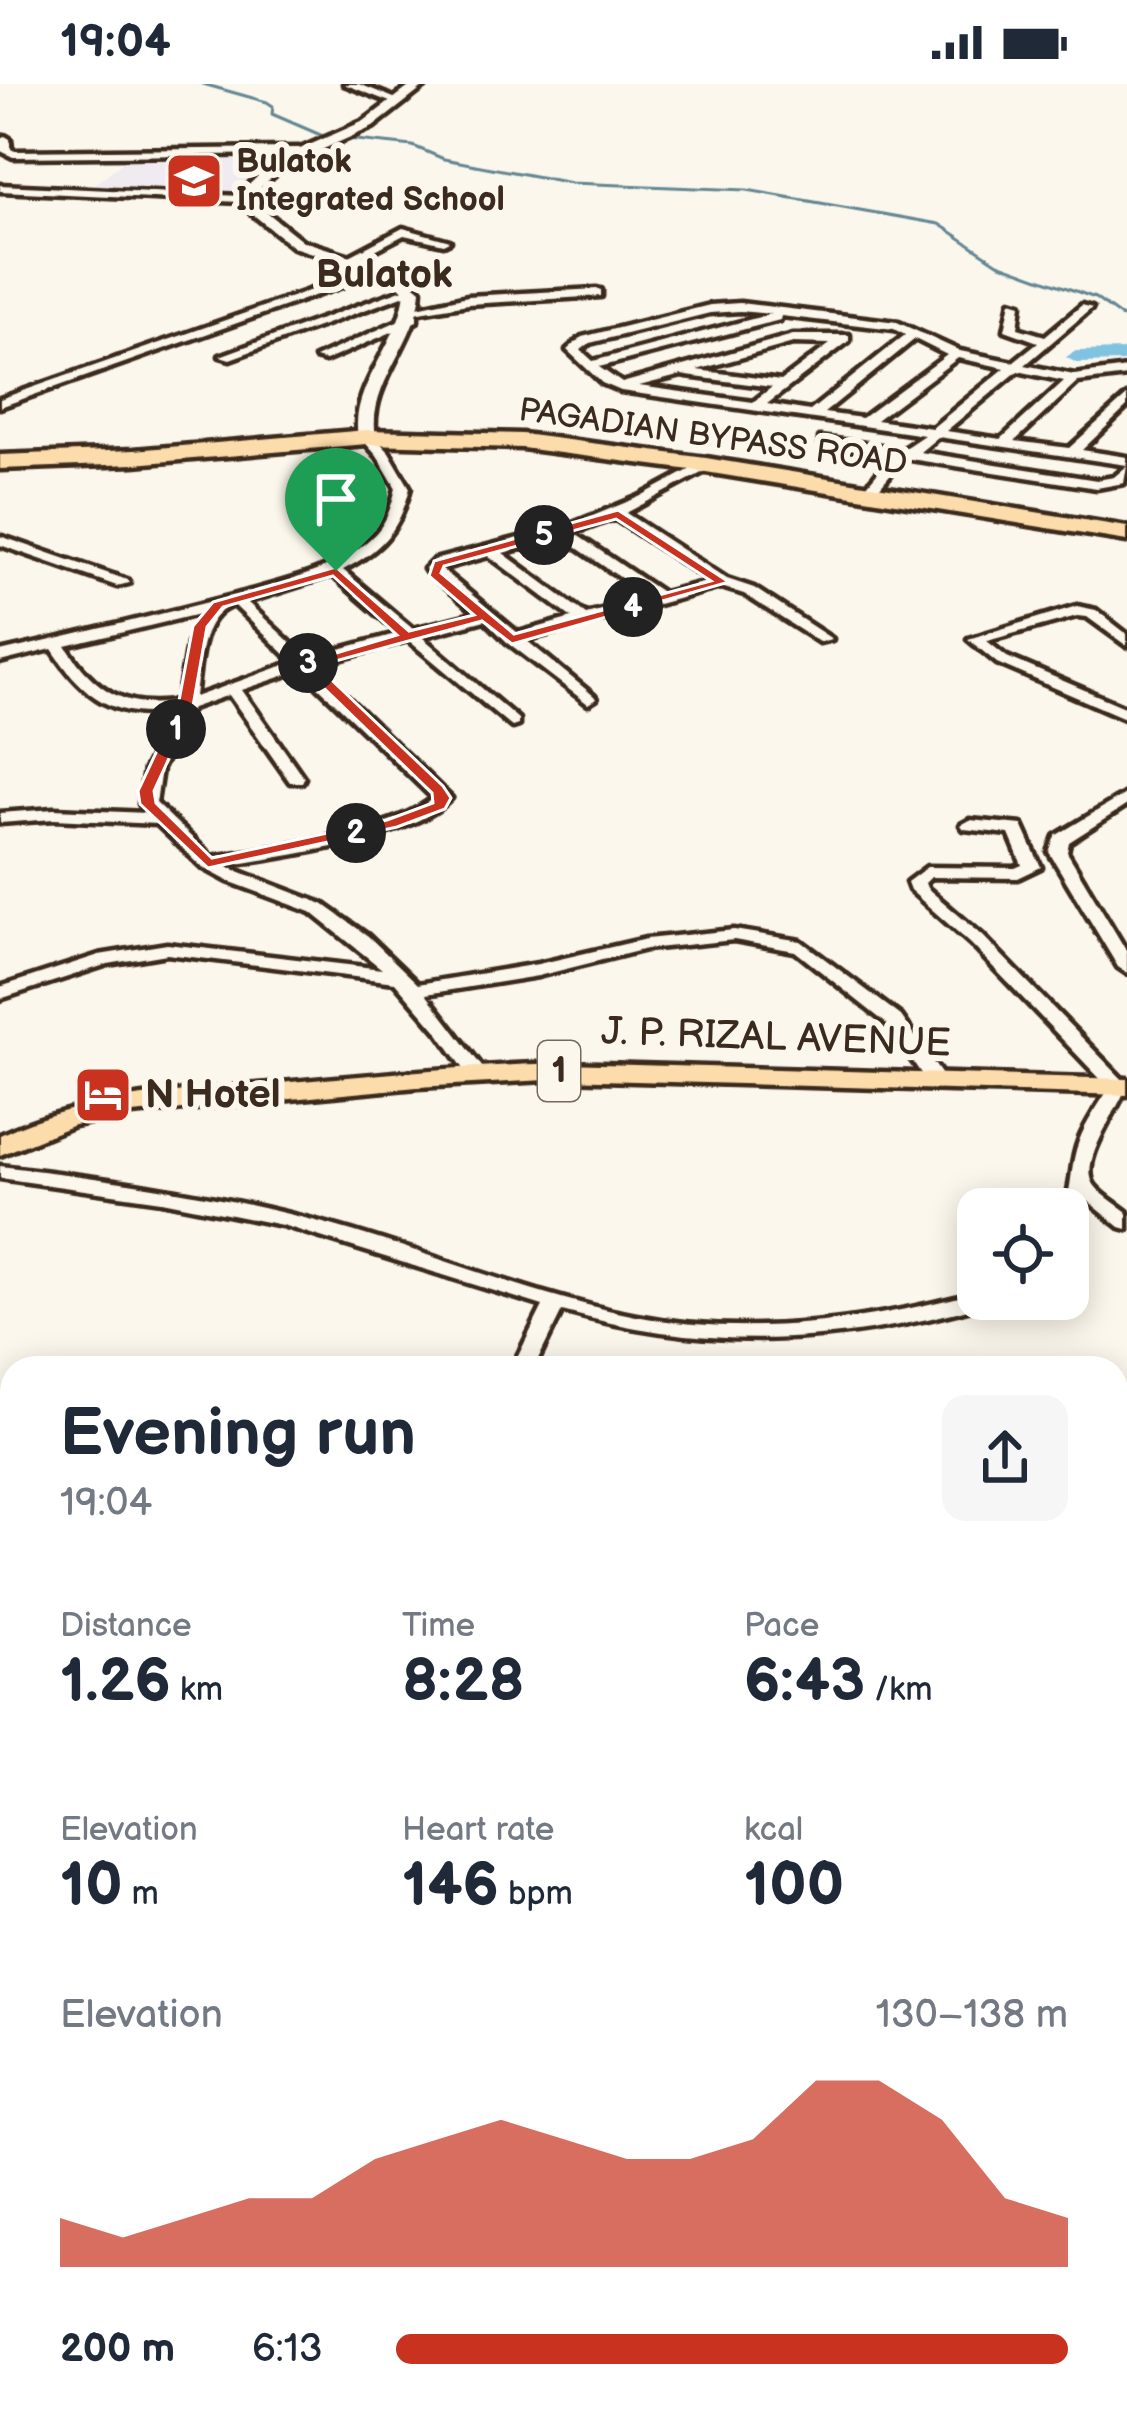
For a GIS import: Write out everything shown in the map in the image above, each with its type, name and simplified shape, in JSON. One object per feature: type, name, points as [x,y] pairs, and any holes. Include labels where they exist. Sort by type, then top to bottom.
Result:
[{"type":"highway","name":"PAGADIAN BYPASS ROAD","points":[[0,462],[134,457],[367,437],[522,441],[706,465],[1127,534]]},
{"type":"main road","name":"J. P. RIZAL AVENUE","points":[[0,1146],[48,1123],[112,1107],[476,1072],[1123,1087]]},
{"type":"street","points":[[349,84],[399,102]]},
{"type":"street","points":[[241,199],[264,174],[299,151],[360,128],[421,84]]},
{"type":"street","points":[[5,139],[6,155],[299,151]]},
{"type":"street","points":[[96,190],[108,181]]},
{"type":"street","points":[[0,188],[241,199],[298,244],[381,270],[406,281],[413,290],[413,313],[364,416],[367,437],[397,473],[402,501],[382,535],[336,571],[0,657]]},
{"type":"street","points":[[348,260],[403,231],[444,241]]},
{"type":"street","points":[[0,403],[381,270]]},
{"type":"street","points":[[226,356],[413,290]]},
{"type":"street","points":[[320,358],[413,313],[468,300],[597,293]]},
{"type":"street","points":[[1015,304],[1011,330],[1045,340]]},
{"type":"street","points":[[1127,372],[1074,379],[956,354],[915,333],[869,322],[720,308],[577,344],[573,350],[621,387],[1127,461]]},
{"type":"street","points":[[877,493],[909,454],[1086,308]]},
{"type":"street","points":[[591,365],[793,313]]},
{"type":"street","points":[[755,407],[869,322]]},
{"type":"street","points":[[813,415],[915,333]]},
{"type":"street","points":[[621,387],[793,339],[842,340]]},
{"type":"street","points":[[866,422],[956,354]]},
{"type":"street","points":[[681,371],[783,385]]},
{"type":"street","points":[[1004,442],[1074,379]]},
{"type":"street","points":[[1072,453],[1127,400]]},
{"type":"street","points":[[826,441],[1097,484],[1119,480],[1127,470]]},
{"type":"street","points":[[588,699],[432,569],[439,563],[493,552],[618,514],[706,465]]},
{"type":"street","points":[[618,514],[722,582],[748,591],[824,639]]},
{"type":"street","points":[[560,530],[662,599]]},
{"type":"street","points":[[0,540],[122,583]]},
{"type":"street","points":[[493,552],[584,620]]},
{"type":"street","points":[[336,571],[406,636],[512,722]]},
{"type":"street","points":[[512,639],[722,582]]},
{"type":"street","points":[[208,863],[392,824],[440,806],[443,798],[307,664],[227,602]]},
{"type":"street","points":[[227,602],[200,626],[185,706],[148,779],[148,804],[208,863],[314,907],[405,984],[461,1047],[476,1072]]},
{"type":"street","points":[[1127,641],[1091,614],[1078,611],[976,639],[1002,660],[1127,714]]},
{"type":"street","points":[[57,644],[79,679],[109,700],[152,709],[185,706],[307,664],[484,616]]},
{"type":"street","points":[[233,689],[296,778]]},
{"type":"street","points":[[1127,798],[1061,840],[1058,852],[1127,967]]},
{"type":"street","points":[[0,818],[54,814],[162,819]]},
{"type":"street","points":[[970,825],[1016,829],[1032,867],[1018,873],[927,872],[916,882],[919,890],[977,940],[1123,1087],[1089,1139],[1080,1175],[1083,1187],[1127,1222]]},
{"type":"street","points":[[0,993],[105,959],[167,949],[405,984],[538,970],[646,944],[734,935],[800,946],[894,1020],[936,1081]]},
{"type":"street","points":[[0,1172],[172,1195],[284,1218],[415,1255],[555,1303],[663,1328],[762,1331],[874,1322],[957,1304]]},
{"type":"street","points":[[529,1356],[555,1303]]},
{"type":"shaded area","name":"Bulatok Integrated School","points":[[288,152],[235,196],[89,188],[135,153]]},
{"type":"waterway","points":[[203,84],[267,102],[273,106],[272,114],[323,136]]},
{"type":"waterway","points":[[338,138],[413,146],[444,159],[571,183],[747,190],[939,224],[998,263],[1095,298],[1127,321]]},
{"type":"waterway","points":[[1076,357],[1127,356]]},
{"type":"place","name":"Bulatok Integrated School","points":[[194,181]]},
{"type":"place","name":"N Hotel","points":[[103,1095]]},
{"type":"district","name":"Bulatok","points":[[384,275]]},
{"type":"route","points":[[336,571],[218,604],[200,626],[185,706],[146,791],[148,804],[208,863],[392,824],[440,806],[443,798],[437,790],[307,664],[484,616],[512,639],[722,582],[618,514],[493,552],[439,563],[432,569],[434,574],[484,616],[406,636],[336,571]]}]
